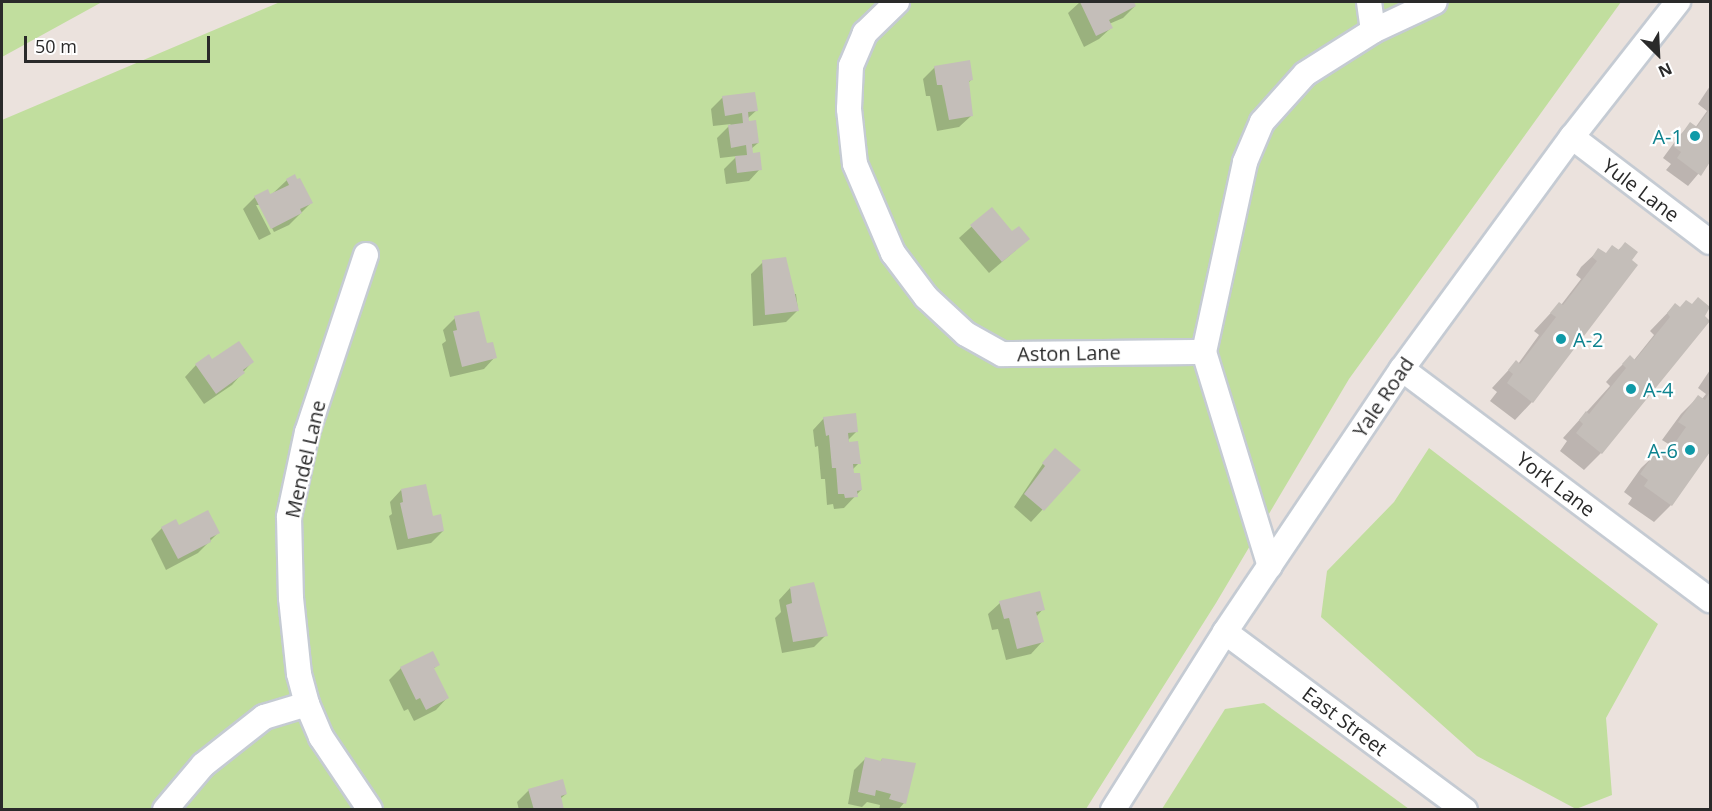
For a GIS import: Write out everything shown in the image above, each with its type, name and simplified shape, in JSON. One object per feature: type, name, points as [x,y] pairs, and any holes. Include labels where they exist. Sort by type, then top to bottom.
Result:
[{"type":"street","name":"Aston Lane","points":[[897,2],[865,33],[851,66],[849,109],[855,164],[871,205],[893,253],[926,297],[966,334],[1002,354],[1204,352]]},
{"type":"street","points":[[1369,2],[1373,31]]},
{"type":"street","points":[[1270,566],[1204,352],[1245,162],[1262,122],[1305,74],[1373,31],[1435,2]]},
{"type":"street","name":"Yale Road","points":[[1113,810],[1225,632],[1402,369],[1572,137],[1678,2]]},
{"type":"street","name":"Yule Lane","points":[[1572,137],[1710,242]]},
{"type":"street","name":"Mendel Lane","points":[[366,255],[307,432],[289,517],[291,598],[299,674],[307,704],[321,737],[370,810]]},
{"type":"street","name":"York Lane","points":[[1402,369],[1710,600]]},
{"type":"street","name":"East Street","points":[[1225,632],[1465,810]]},
{"type":"street","points":[[165,810],[203,765],[264,717],[307,704]]},
{"type":"green space","points":[[2,2],[102,2],[2,57]]},
{"type":"green space","points":[[280,2],[1621,2],[1349,379],[1216,603],[1086,809],[2,809],[2,120]]},
{"type":"green space","points":[[1429,448],[1658,624],[1606,718],[1612,795],[1576,809],[1477,756],[1321,617],[1327,571],[1394,502]]},
{"type":"green space","points":[[1264,703],[1409,809],[1162,809],[1225,709]]},
{"type":"building","points":[[1080,2],[1134,2],[1136,6],[1109,20],[1113,28],[1096,36]]},
{"type":"building","points":[[970,60],[973,80],[969,81],[973,116],[949,120],[942,85],[937,85],[934,66]]},
{"type":"building","points":[[755,92],[758,111],[748,112],[749,121],[756,120],[759,143],[752,144],[753,153],[760,152],[762,170],[737,173],[735,156],[747,155],[746,145],[731,148],[728,125],[743,123],[742,113],[725,116],[722,96]]},
{"type":"building","name":"A-1","points":[[1710,109],[1710,162],[1701,176],[1677,158],[1681,152],[1673,146],[1690,122],[1697,127]]},
{"type":"building","points":[[295,174],[297,179],[300,178],[313,203],[300,209],[302,213],[271,229],[254,196],[268,189],[270,194],[289,185],[286,179]]},
{"type":"building","points":[[992,207],[1012,231],[1019,226],[1030,239],[1002,262],[970,225]]},
{"type":"building","name":"A-2","points":[[1625,242],[1638,252],[1632,260],[1638,265],[1533,403],[1507,383],[1513,374],[1508,370],[1516,360],[1520,364],[1556,317],[1550,313],[1559,302],[1563,305],[1597,261],[1592,257],[1598,248],[1606,253],[1612,245],[1619,250]]},
{"type":"building","points":[[786,257],[799,311],[765,315],[762,260]]},
{"type":"building","name":"A-4","points":[[1698,297],[1710,307],[1705,316],[1710,321],[1602,454],[1576,433],[1583,424],[1579,420],[1586,411],[1589,414],[1626,368],[1622,364],[1630,355],[1635,360],[1670,317],[1667,313],[1675,303],[1680,307],[1686,300],[1692,304]]},
{"type":"building","points":[[479,311],[487,343],[493,342],[497,358],[462,367],[453,331],[457,330],[454,316]]},
{"type":"building","points":[[239,341],[254,362],[243,370],[245,373],[216,394],[195,364],[209,354],[212,359]]},
{"type":"building","name":"A-6","points":[[1710,392],[1710,452],[1672,506],[1644,486],[1648,480],[1640,474],[1658,449],[1667,454],[1686,427],[1678,422],[1698,395],[1705,400]]},
{"type":"building","points":[[856,413],[858,432],[848,433],[849,442],[858,441],[861,464],[853,464],[854,473],[860,473],[862,490],[857,491],[858,497],[845,498],[844,494],[838,494],[836,468],[832,468],[829,435],[826,436],[823,417]]},
{"type":"building","points":[[1055,448],[1081,470],[1044,511],[1024,494],[1045,466],[1042,463]]},
{"type":"building","points":[[426,484],[433,516],[441,514],[444,531],[408,539],[400,503],[403,502],[401,489]]},
{"type":"building","points":[[208,510],[220,533],[210,538],[211,542],[178,559],[161,527],[176,519],[179,525]]},
{"type":"building","points":[[814,582],[828,636],[793,642],[786,605],[792,603],[790,587]]},
{"type":"building","points":[[1040,591],[1045,610],[1036,612],[1044,642],[1017,649],[1009,618],[1004,619],[999,601]]},
{"type":"building","points":[[433,651],[440,665],[434,668],[449,698],[426,710],[420,698],[416,700],[400,667]]},
{"type":"building","points":[[865,757],[881,761],[882,758],[916,763],[906,804],[889,799],[891,794],[876,790],[875,796],[858,792]]},
{"type":"building","points":[[563,779],[567,794],[561,796],[564,810],[534,810],[528,789]]},
{"type":"place","name":"A-1","points":[[1695,136]]},
{"type":"place","name":"A-2","points":[[1561,339]]},
{"type":"place","name":"A-4","points":[[1631,389]]},
{"type":"place","name":"A-6","points":[[1690,450]]}]
